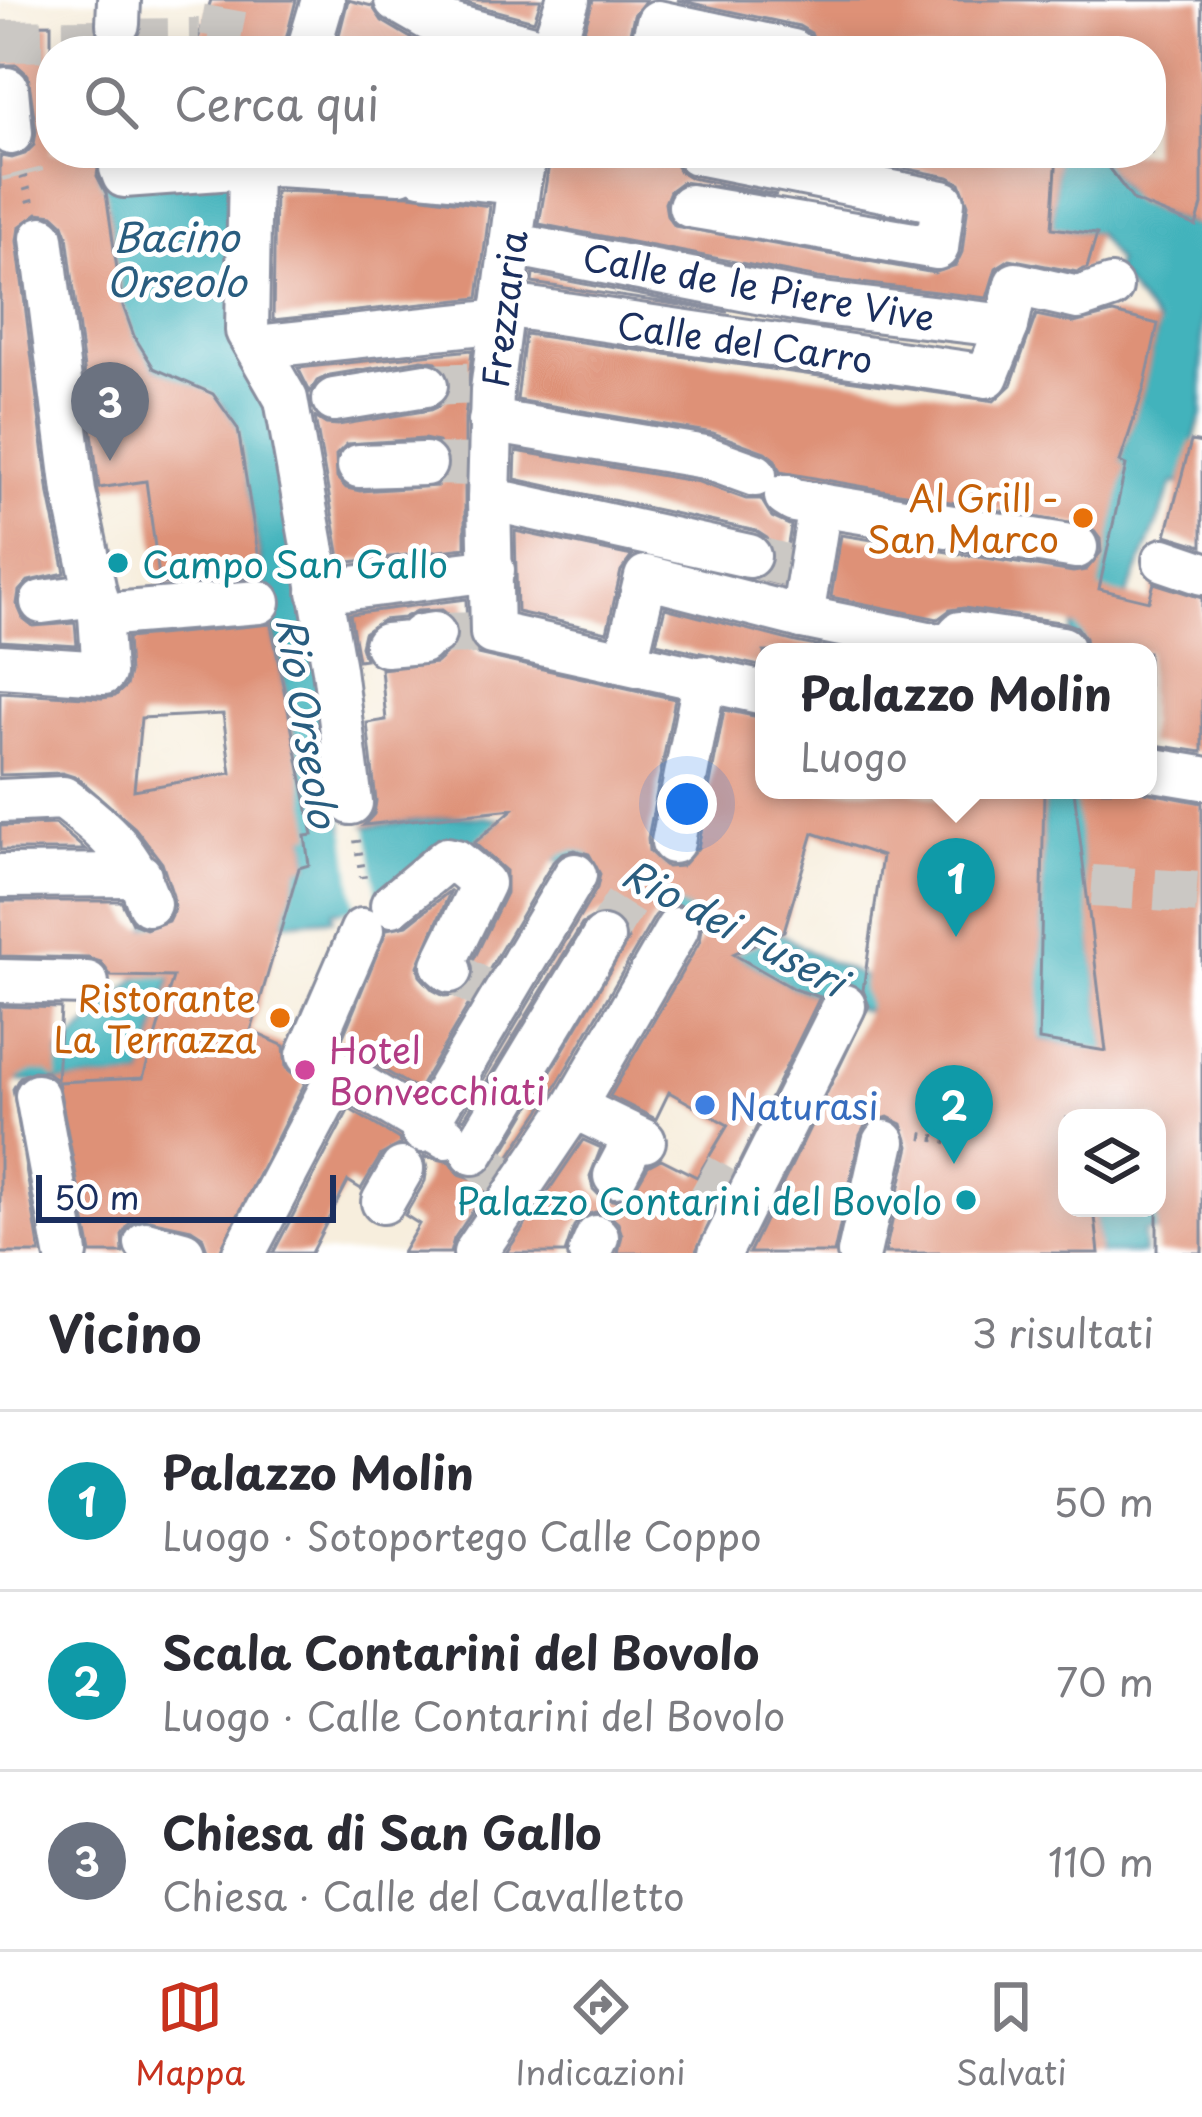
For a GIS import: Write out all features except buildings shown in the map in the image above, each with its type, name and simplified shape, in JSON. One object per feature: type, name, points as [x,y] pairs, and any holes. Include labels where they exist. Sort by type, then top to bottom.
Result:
[{"type":"street","points":[[312,36],[323,0]]},
{"type":"street","points":[[396,0],[429,19],[474,25],[506,36]]},
{"type":"street","points":[[552,36],[568,0]]},
{"type":"street","points":[[7,89],[11,133]]},
{"type":"street","points":[[121,168],[124,176],[201,168]]},
{"type":"street","points":[[267,168],[247,331],[286,399],[319,592],[338,668],[351,803]]},
{"type":"street","points":[[358,168],[410,172],[522,168]]},
{"type":"street","name":"Frezzaria","points":[[522,168],[490,396],[493,570],[489,633],[755,691]]},
{"type":"street","points":[[690,206],[937,248],[944,202],[773,168]]},
{"type":"street","points":[[0,666],[104,673],[98,605],[74,492],[37,220]]},
{"type":"street","name":"Calle de le Piere Vive","points":[[511,244],[814,303],[1007,326]]},
{"type":"street","points":[[1007,326],[1016,284],[1078,298],[1111,287]]},
{"type":"street","name":"Calle del Carro","points":[[257,347],[502,313],[986,376],[1007,326]]},
{"type":"street","points":[[334,400],[426,385]]},
{"type":"street","points":[[490,396],[705,457],[787,492],[1076,547]]},
{"type":"street","points":[[358,466],[425,464]]},
{"type":"street","points":[[488,477],[749,556]]},
{"type":"street","points":[[787,492],[808,571],[802,616]]},
{"type":"street","points":[[319,592],[493,570]]},
{"type":"street","points":[[626,661],[646,577],[929,643]]},
{"type":"street","points":[[42,602],[259,602]]},
{"type":"street","points":[[386,645],[422,642],[421,636],[434,634]]},
{"type":"street","points":[[952,643],[960,634],[1026,643]]},
{"type":"street","points":[[673,842],[705,677]]},
{"type":"street","points":[[1157,770],[1202,778]]},
{"type":"street","points":[[0,801],[63,798],[120,844],[145,890],[0,876]]},
{"type":"street","points":[[450,971],[443,964],[484,883],[456,861],[447,860],[373,908],[308,1055],[495,1170]]},
{"type":"street","points":[[424,1128],[574,875]]},
{"type":"street","points":[[495,1170],[574,1107],[676,929]]},
{"type":"street","points":[[489,1249],[495,1170],[603,938]]},
{"type":"street","points":[[0,981],[87,983]]},
{"type":"street","points":[[735,1217],[844,1006]]},
{"type":"street","points":[[244,1253],[339,1073]]},
{"type":"street","points":[[37,1096],[66,1253]]},
{"type":"street","points":[[574,1107],[631,1151]]},
{"type":"street","points":[[860,1253],[884,1142]]},
{"type":"path","points":[[23,176],[37,220]]},
{"type":"path","points":[[351,803],[373,908]]},
{"type":"water","points":[[1056,168],[1109,168],[1142,203],[1202,228],[1202,413],[1180,484],[1174,482],[1125,601],[1115,643],[1069,643],[1086,567],[1143,388],[1158,324],[1113,270],[1117,262],[1097,234],[1052,228]]},
{"type":"water","points":[[98,170],[98,176],[237,176],[262,370],[345,829],[485,817],[588,835],[661,859],[815,955],[865,977],[1038,1008],[1044,799],[1089,799],[1093,947],[1112,1097],[1095,1109],[1082,1109],[1072,1045],[862,1010],[794,989],[684,926],[634,889],[561,862],[506,851],[471,860],[356,911],[333,911],[333,919],[246,929],[204,943],[188,954],[171,980],[143,1078],[43,1083],[0,1079],[0,1049],[59,1053],[139,976],[143,933],[161,904],[203,899],[309,864],[291,748],[296,746],[234,420],[217,399],[167,376],[143,356],[120,294],[108,206],[0,178]]},
{"type":"water","points":[[1166,1211],[1202,1224],[1143,1232],[1144,1253],[1099,1253],[1095,1217],[1166,1217]]},
{"type":"pier","points":[[342,804],[350,823],[362,822],[367,827],[380,913],[347,917],[340,911],[356,910]]},
{"type":"tunnel","points":[[220,36],[227,0]]},
{"type":"tunnel","points":[[0,41],[36,41]]},
{"type":"tunnel","points":[[22,172],[23,176]]},
{"type":"tunnel","points":[[426,385],[487,383]]},
{"type":"tunnel","points":[[425,464],[485,465]]},
{"type":"tunnel","points":[[749,556],[806,570]]},
{"type":"tunnel","points":[[434,634],[485,633]]},
{"type":"tunnel","points":[[1092,886],[1202,893]]},
{"type":"tunnel","points":[[603,938],[634,889]]},
{"type":"tunnel","points":[[450,971],[497,997]]},
{"type":"tunnel","points":[[480,1159],[510,1183]]},
{"type":"tunnel","points":[[699,1175],[737,1196]]},
{"type":"place","name":"Chiesa di San Gallo","points":[[110,461]]},
{"type":"place","name":"Al Grill - San Marco","points":[[1083,518]]},
{"type":"place","name":"Campo San Gallo","points":[[118,563]]},
{"type":"place","name":"Palazzo Molin","points":[[956,937]]},
{"type":"place","name":"Ristorante La Terrazza","points":[[280,1018]]},
{"type":"place","name":"Hotel Bonvecchiati","points":[[305,1070]]},
{"type":"place","name":"Naturasi","points":[[705,1105]]},
{"type":"place","name":"Scala Contarini del Bovolo","points":[[954,1164]]},
{"type":"place","name":"Palazzo Contarini del Bovolo","points":[[966,1200]]},
{"type":"water label","name":"Bacino Orseolo","points":[[176,258]]},
{"type":"water label","name":"Rio Orseolo","points":[[309,722]]},
{"type":"water label","name":"Rio dei Fuseri","points":[[735,926]]}]
